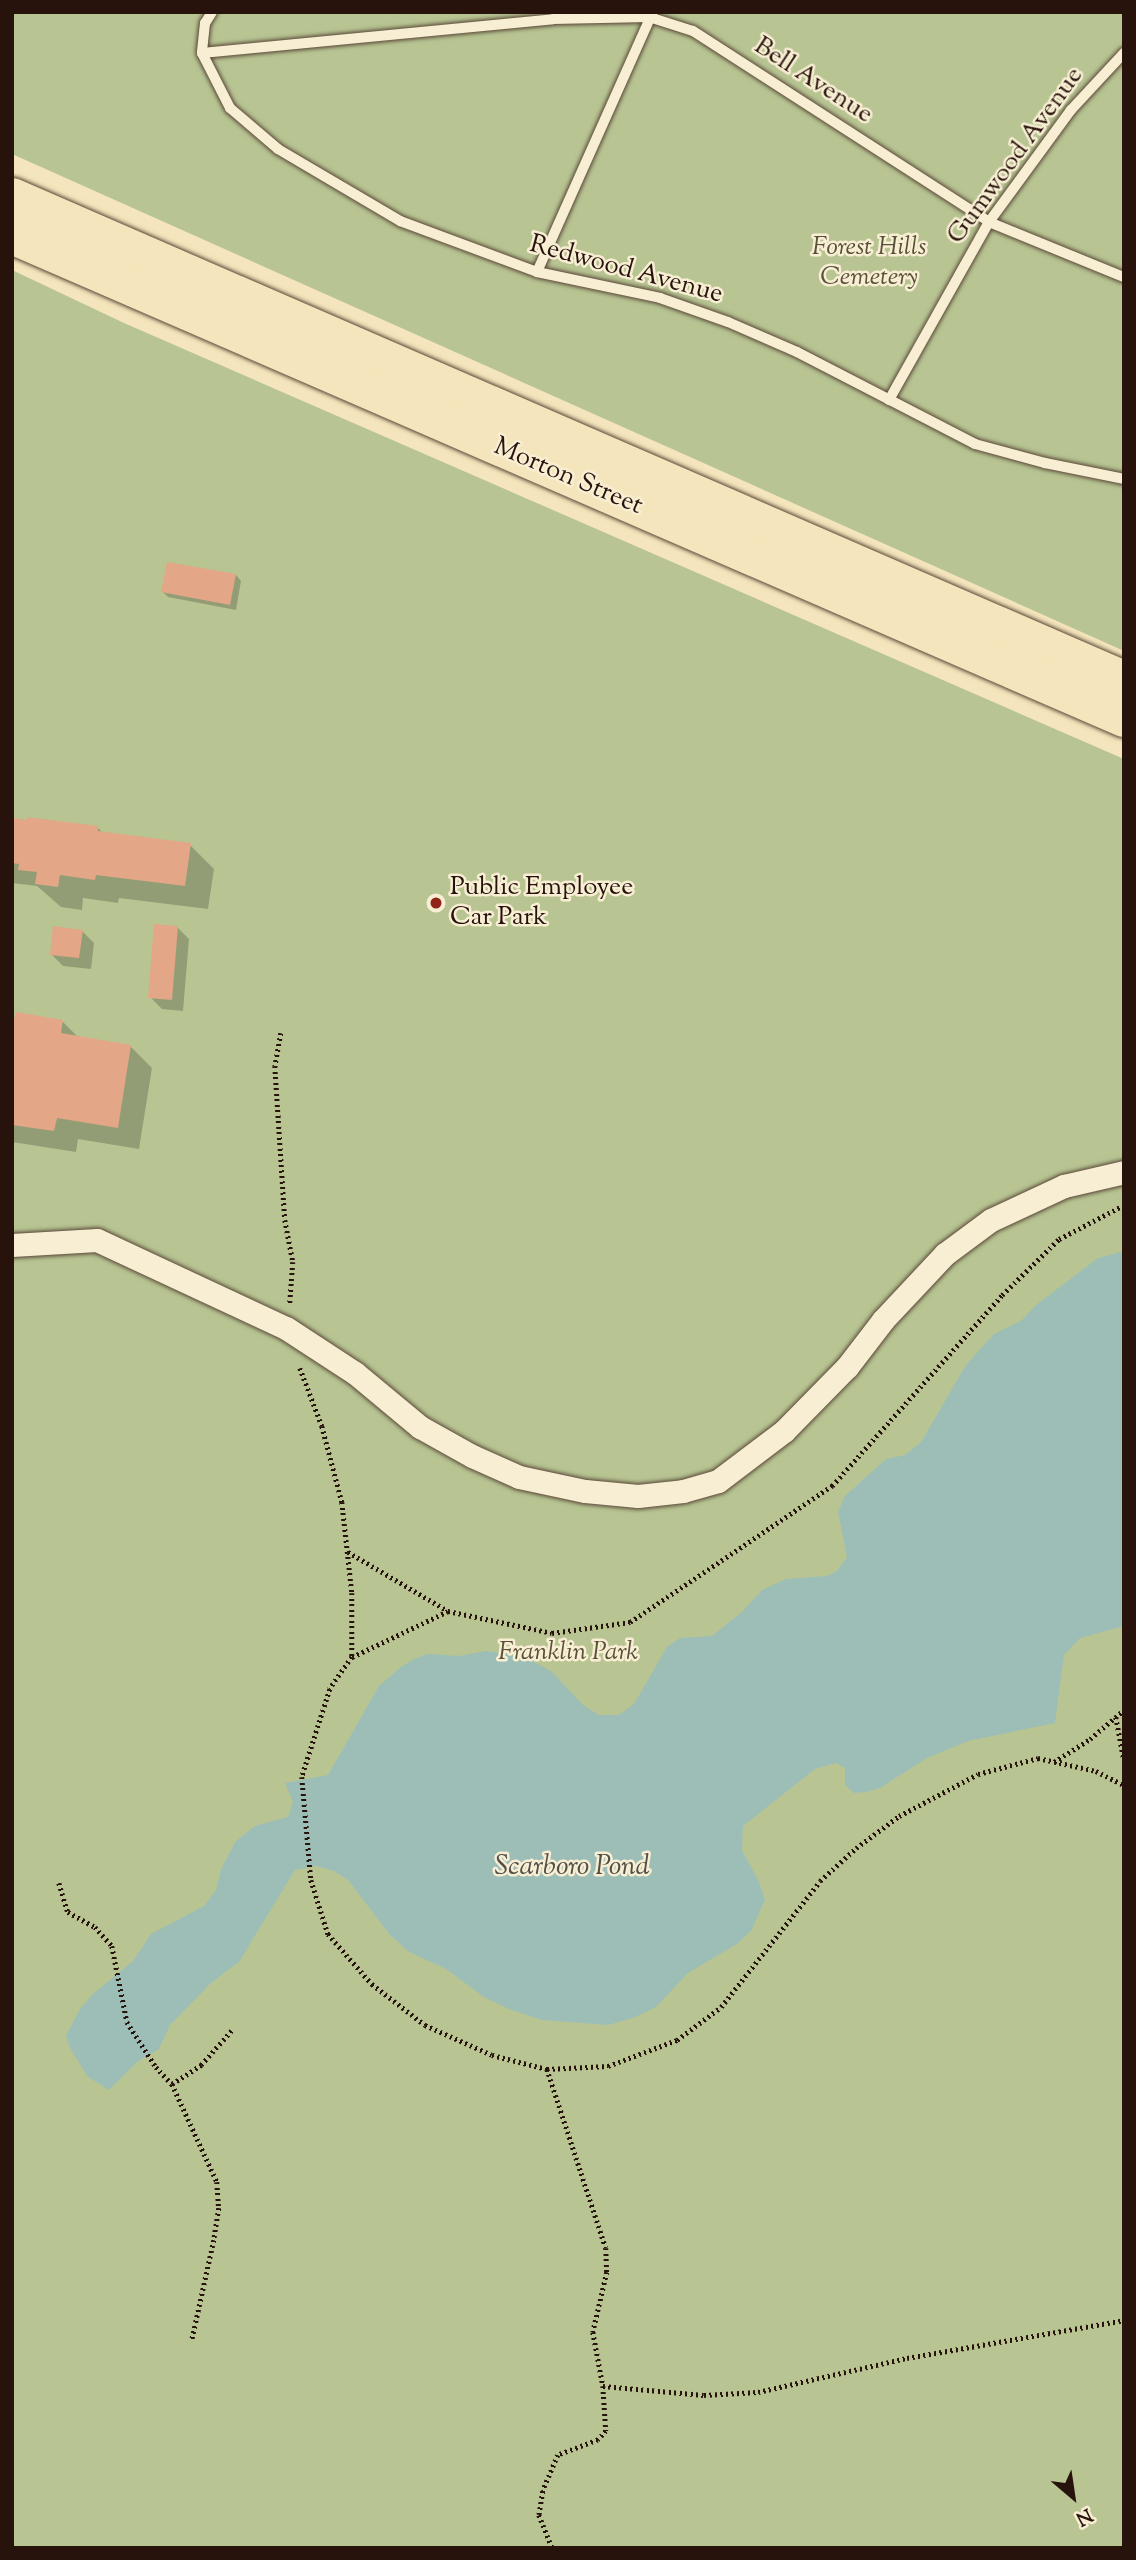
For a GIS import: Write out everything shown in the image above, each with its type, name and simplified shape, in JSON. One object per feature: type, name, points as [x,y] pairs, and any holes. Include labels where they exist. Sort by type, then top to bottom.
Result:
[{"type":"highway","name":"Morton Street","points":[[12,197],[1124,680]]},
{"type":"highway","name":"Morton Street","points":[[12,234],[1124,718]]},
{"type":"street","points":[[12,1245],[97,1240],[286,1328],[355,1373],[420,1427],[472,1456],[519,1477],[585,1491],[638,1496],[683,1492],[718,1481],[784,1432],[847,1367],[883,1320],[946,1254],[992,1220],[1064,1186],[1124,1172]]},
{"type":"lane","points":[[202,53],[205,23],[212,12]]},
{"type":"lane","points":[[537,272],[651,14]]},
{"type":"lane","name":"Bell Avenue","points":[[202,53],[550,15],[651,14],[693,31],[989,222],[1124,277]]},
{"type":"lane","name":"Redwood Avenue","points":[[202,53],[230,108],[278,149],[400,221],[537,272],[660,299],[728,322],[797,352],[975,443],[1045,463],[1124,479]]},
{"type":"lane","name":"Gumwood Avenue","points":[[889,400],[989,222],[1072,110],[1124,53]]},
{"type":"path","points":[[281,1033],[275,1066],[285,1220],[293,1262],[293,1286],[286,1328],[322,1426],[342,1502],[352,1593],[352,1657],[330,1689],[302,1777],[311,1880],[328,1934],[372,1984],[425,2025],[492,2055],[547,2069],[608,2066],[677,2040],[721,2007],[820,1881],[899,1816],[978,1774],[1038,1758],[1096,1771],[1124,1785]]},
{"type":"path","points":[[348,1552],[448,1611]]},
{"type":"path","points":[[1054,1762],[1090,1739],[1124,1710]]},
{"type":"path","points":[[1116,1716],[1124,1760]]},
{"type":"path","points":[[59,1883],[68,1912],[101,1932],[112,1946],[127,2022],[134,2037],[172,2084],[211,2165],[219,2195],[214,2240],[192,2340]]},
{"type":"path","points":[[172,2084],[201,2065],[232,2031]]},
{"type":"path","points":[[547,2069],[606,2248],[607,2272],[593,2332],[603,2386],[606,2431],[598,2440],[558,2455],[543,2491],[539,2515],[552,2548]]},
{"type":"path","points":[[603,2386],[704,2395],[758,2392],[907,2358],[1124,2320]]},
{"type":"green space","name":"Forest Hills Cemetery","points":[[12,12],[1124,12],[1124,651],[12,154]]},
{"type":"green space","name":"Franklin Park","points":[[12,270],[124,323],[1124,759],[1124,2548],[12,2548]]},
{"type":"water","name":"Scarboro Pond","points":[[1124,1251],[1124,1626],[1080,1638],[1064,1655],[1055,1723],[968,1741],[927,1758],[880,1788],[866,1792],[854,1793],[845,1785],[845,1768],[836,1763],[815,1769],[743,1826],[742,1850],[765,1900],[751,1931],[737,1944],[688,1973],[656,2007],[633,2018],[608,2025],[542,2020],[509,2009],[484,1997],[446,1969],[409,1952],[390,1935],[348,1880],[334,1871],[316,1866],[295,1870],[239,1962],[211,1983],[170,2025],[159,2049],[137,2062],[109,2090],[88,2077],[70,2048],[66,2036],[80,2009],[93,1994],[133,1961],[151,1934],[204,1906],[216,1890],[221,1869],[236,1841],[255,1826],[288,1817],[293,1802],[285,1783],[328,1775],[379,1686],[401,1667],[428,1654],[459,1656],[486,1651],[508,1654],[526,1658],[551,1671],[583,1705],[599,1715],[619,1715],[634,1704],[667,1647],[680,1638],[712,1636],[742,1612],[762,1590],[786,1579],[827,1576],[837,1571],[847,1557],[838,1512],[845,1496],[886,1459],[905,1455],[921,1442],[966,1365],[994,1334],[1021,1321],[1036,1305],[1098,1258]]},
{"type":"building","points":[[167,562],[236,574],[230,605],[161,592]]},
{"type":"building","points":[[27,817],[98,826],[98,831],[191,843],[185,886],[96,875],[95,880],[60,875],[58,887],[35,884],[37,872],[18,870],[19,864],[12,863],[12,818],[27,820]]},
{"type":"building","points":[[154,924],[178,926],[172,1000],[148,998]]},
{"type":"building","points":[[53,926],[83,930],[79,958],[50,955]]},
{"type":"building","points":[[16,1012],[63,1020],[61,1033],[131,1045],[118,1128],[57,1118],[54,1131],[12,1125],[12,1027]]},
{"type":"place","name":"Public Employee Car Park","points":[[436,903]]}]
